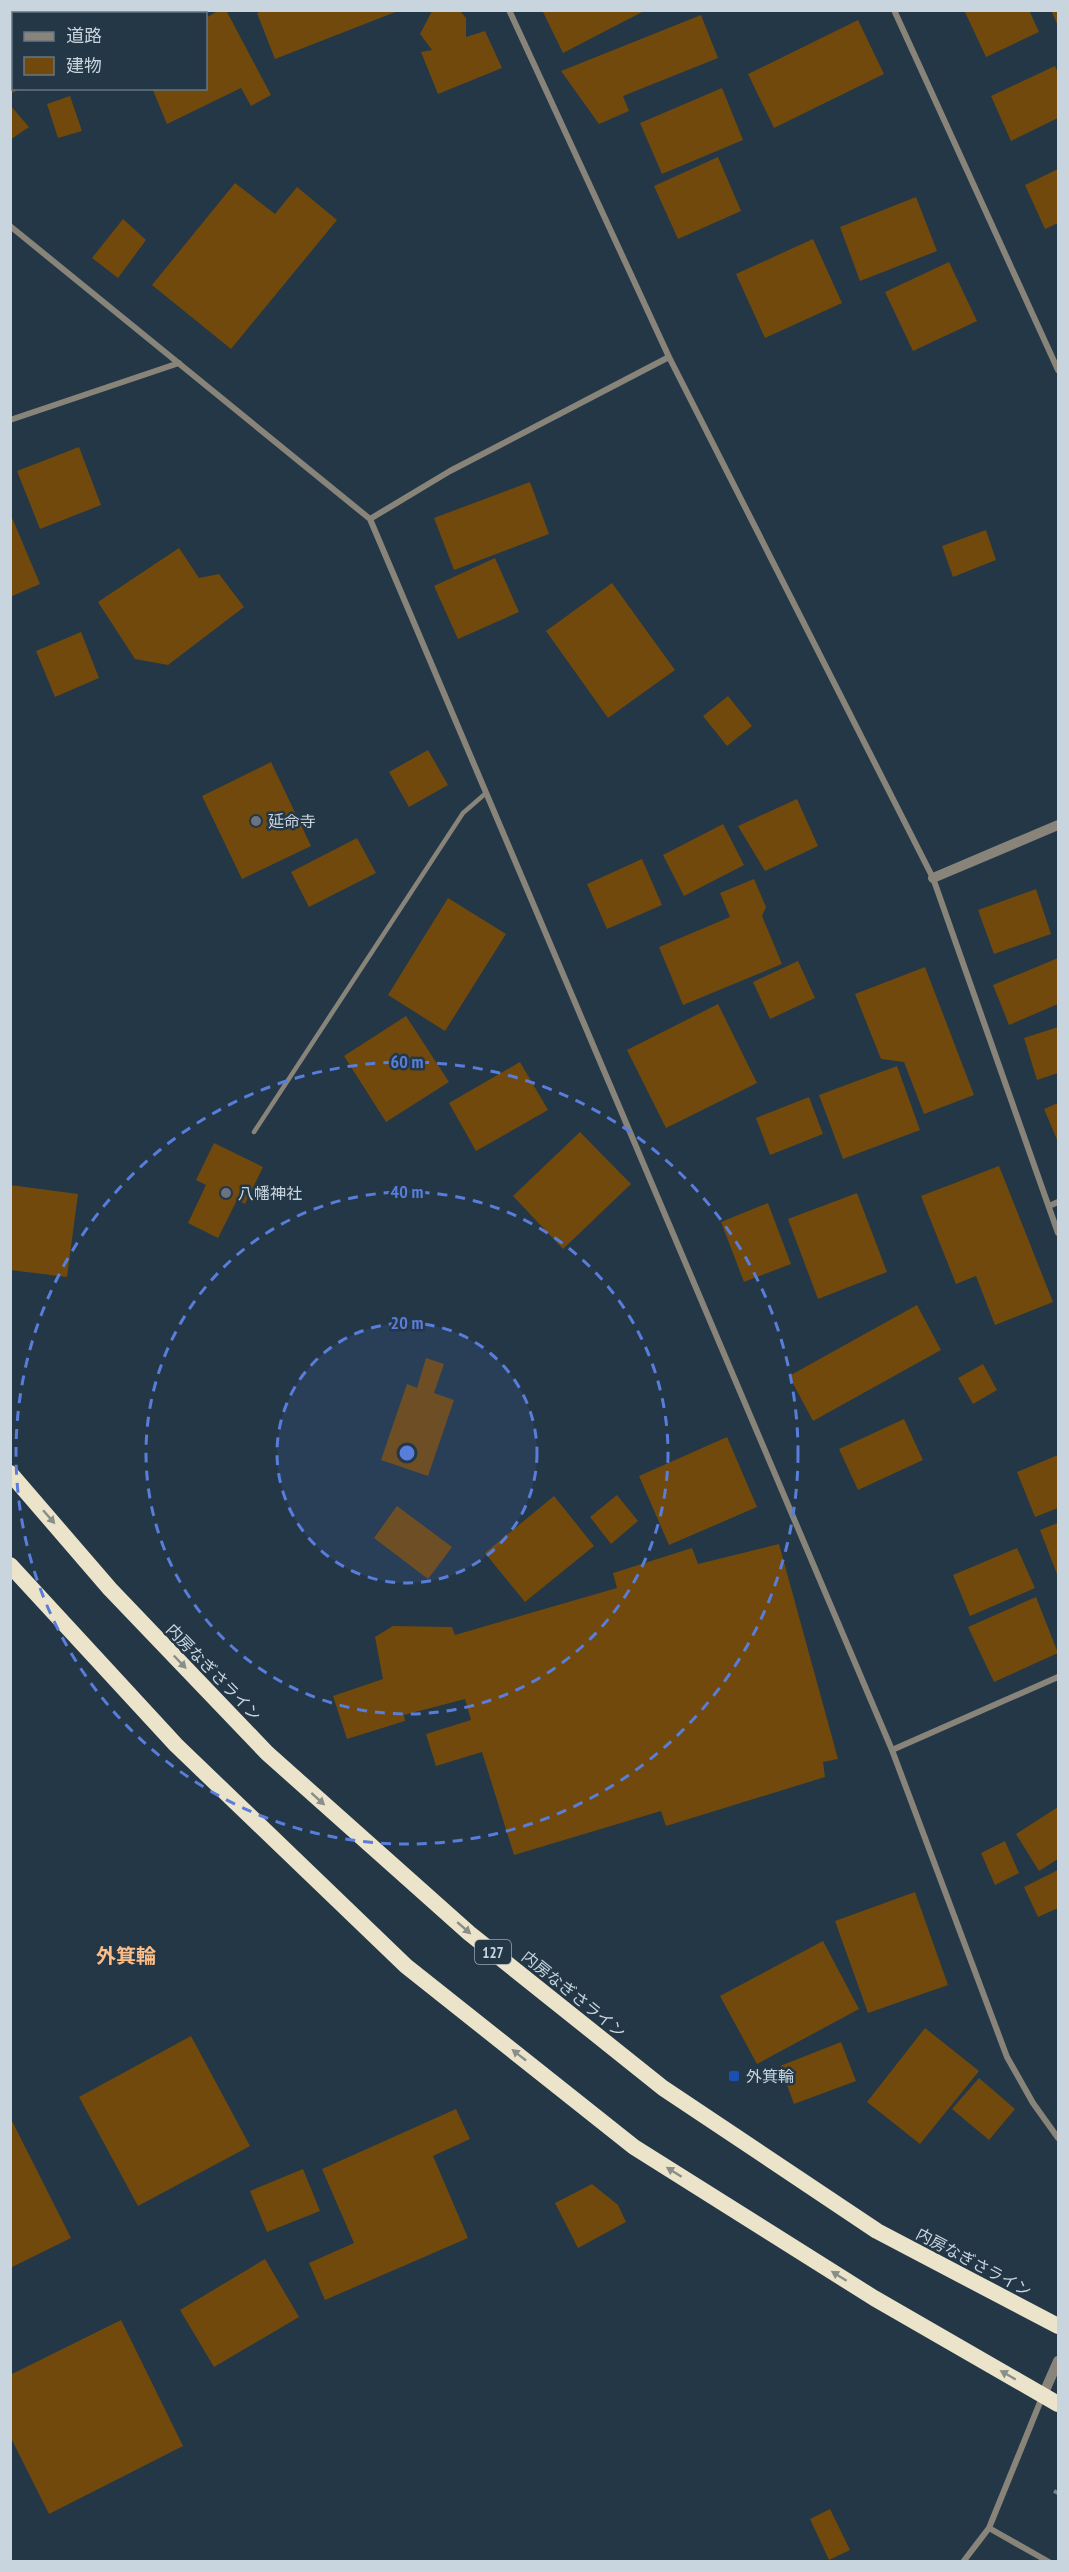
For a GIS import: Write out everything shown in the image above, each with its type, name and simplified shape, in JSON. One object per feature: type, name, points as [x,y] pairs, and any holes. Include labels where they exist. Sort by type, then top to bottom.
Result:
[{"type":"highway","name":"内房なぎさライン","points":[[10,1473],[110,1589],[267,1753],[469,1933],[663,2088],[702,2114],[878,2231],[1059,2326]]},
{"type":"highway","points":[[10,1565],[176,1745],[406,1966],[634,2147],[874,2298],[1059,2404]]},
{"type":"street","points":[[509,10],[669,357],[933,878],[1059,1233]]},
{"type":"street","points":[[894,10],[1059,370]]},
{"type":"street","points":[[10,226],[370,519],[892,1750],[1007,2057],[1033,2103],[1059,2138]]},
{"type":"street","points":[[370,519],[450,471],[669,357]]},
{"type":"street","points":[[10,420],[179,363]]},
{"type":"street","points":[[933,878],[1059,825]]},
{"type":"street","points":[[1049,1206],[1059,1202]]},
{"type":"street","points":[[892,1750],[1059,1677]]},
{"type":"street","points":[[963,2562],[989,2528],[1059,2361]]},
{"type":"street","points":[[989,2528],[1049,2562]]},
{"type":"lane","points":[[254,1131],[463,813],[486,793]]},
{"type":"building","points":[[10,10],[81,10],[81,12],[12,12],[12,90],[19,90],[10,94]]},
{"type":"building","points":[[103,10],[156,10],[156,12],[104,12]]},
{"type":"building","points":[[219,10],[226,10],[271,95],[251,106],[241,88],[167,124],[153,90],[207,90],[207,17]]},
{"type":"building","points":[[264,10],[398,11],[275,59],[257,13]]},
{"type":"building","points":[[459,10],[466,18],[466,37],[485,31],[502,68],[438,94],[421,52],[432,50],[420,34],[432,11]]},
{"type":"building","points":[[542,10],[646,10],[563,53]]},
{"type":"building","points":[[964,10],[1029,10],[1039,32],[986,57]]},
{"type":"building","points":[[1051,10],[1058,10],[1058,26]]},
{"type":"building","points":[[701,15],[718,58],[623,96],[629,111],[599,124],[561,71]]},
{"type":"building","points":[[858,20],[884,74],[774,128],[748,74]]},
{"type":"building","points":[[1055,66],[1058,73],[1058,118],[1011,141],[991,96]]},
{"type":"building","points":[[722,88],[743,140],[662,174],[640,123]]},
{"type":"building","points":[[70,96],[82,131],[58,138],[47,104]]},
{"type":"building","points":[[10,105],[29,127],[10,140]]},
{"type":"building","points":[[718,157],[741,211],[678,239],[654,186]]},
{"type":"building","points":[[1058,169],[1058,223],[1045,229],[1025,185]]},
{"type":"building","points":[[235,183],[275,214],[297,187],[337,220],[231,349],[152,285]]},
{"type":"building","points":[[916,197],[937,251],[860,281],[840,227]]},
{"type":"building","points":[[123,219],[146,240],[118,278],[92,258]]},
{"type":"building","points":[[813,239],[842,303],[765,338],[736,274]]},
{"type":"building","points":[[949,262],[977,321],[913,351],[885,292]]},
{"type":"building","points":[[79,447],[101,505],[40,529],[17,471]]},
{"type":"building","points":[[530,482],[549,534],[454,570],[434,518]]},
{"type":"building","points":[[10,513],[40,584],[10,597]]},
{"type":"building","points":[[986,530],[996,560],[953,577],[942,546]]},
{"type":"building","points":[[179,548],[199,578],[219,574],[244,607],[168,665],[135,659],[98,602]]},
{"type":"building","points":[[495,558],[519,612],[458,639],[434,586]]},
{"type":"building","points":[[612,583],[675,670],[608,718],[546,631]]},
{"type":"building","points":[[81,632],[99,678],[55,697],[36,651]]},
{"type":"building","points":[[728,696],[752,726],[727,746],[703,716]]},
{"type":"building","points":[[428,750],[448,785],[409,807],[389,772]]},
{"type":"building","name":"延命寺","points":[[271,762],[311,846],[242,879],[202,796]]},
{"type":"building","points":[[797,799],[818,846],[765,871],[738,826]]},
{"type":"building","points":[[723,824],[744,865],[684,896],[663,855]]},
{"type":"building","points":[[357,838],[376,873],[309,907],[291,872]]},
{"type":"building","points":[[642,859],[662,905],[607,929],[587,884]]},
{"type":"building","points":[[754,879],[766,907],[762,916],[782,964],[683,1005],[659,947],[730,917],[720,893]]},
{"type":"building","points":[[1036,889],[1051,934],[994,954],[978,910]]},
{"type":"building","points":[[448,898],[506,934],[445,1031],[388,995]]},
{"type":"building","points":[[1058,958],[1058,1004],[1009,1025],[993,985]]},
{"type":"building","points":[[798,961],[815,998],[770,1019],[753,982]]},
{"type":"building","points":[[925,967],[974,1095],[924,1114],[904,1062],[881,1059],[855,994]]},
{"type":"building","points":[[718,1004],[757,1083],[666,1128],[627,1050]]},
{"type":"building","points":[[406,1016],[449,1082],[386,1122],[344,1056]]},
{"type":"building","points":[[1058,1027],[1058,1073],[1037,1080],[1024,1038]]},
{"type":"building","points":[[520,1062],[548,1110],[476,1151],[449,1103]]},
{"type":"building","points":[[897,1066],[920,1130],[843,1159],[819,1095]]},
{"type":"building","points":[[809,1097],[823,1134],[770,1155],[756,1118]]},
{"type":"building","points":[[1058,1103],[1058,1142],[1044,1109]]},
{"type":"building","points":[[580,1132],[631,1184],[563,1249],[513,1196]]},
{"type":"building","name":"八幡神社","points":[[214,1143],[263,1167],[245,1204],[237,1200],[218,1238],[188,1223],[206,1185],[196,1180]]},
{"type":"building","points":[[999,1166],[1053,1302],[995,1325],[976,1276],[956,1284],[921,1196]]},
{"type":"building","points":[[10,1185],[78,1194],[67,1277],[10,1270]]},
{"type":"building","points":[[857,1193],[887,1272],[818,1299],[788,1219]]},
{"type":"building","points":[[768,1203],[791,1264],[744,1282],[721,1222]]},
{"type":"building","points":[[917,1305],[941,1350],[813,1421],[789,1376]]},
{"type":"building","points":[[426,1358],[444,1364],[434,1393],[454,1400],[428,1476],[381,1460],[407,1384],[417,1388]]},
{"type":"building","points":[[983,1364],[997,1390],[973,1404],[958,1378]]},
{"type":"building","points":[[904,1419],[923,1460],[858,1490],[839,1449]]},
{"type":"building","points":[[727,1437],[757,1507],[669,1545],[639,1476]]},
{"type":"building","points":[[1058,1455],[1058,1508],[1035,1517],[1017,1472]]},
{"type":"building","points":[[617,1495],[638,1521],[611,1544],[590,1517]]},
{"type":"building","points":[[554,1496],[594,1546],[525,1602],[485,1553]]},
{"type":"building","points":[[397,1506],[452,1547],[428,1579],[374,1538]]},
{"type":"building","points":[[1058,1523],[1058,1573],[1057,1574],[1040,1530]]},
{"type":"building","points":[[779,1544],[838,1759],[823,1762],[825,1777],[666,1826],[661,1811],[514,1855],[482,1752],[436,1766],[426,1734],[471,1720],[465,1699],[404,1715],[405,1721],[347,1739],[333,1696],[383,1679],[375,1637],[393,1626],[452,1627],[455,1635],[617,1588],[613,1573],[692,1548],[698,1564]]},
{"type":"building","points":[[1017,1548],[1035,1588],[970,1616],[953,1575]]},
{"type":"building","points":[[1036,1597],[1058,1653],[994,1682],[968,1627]]},
{"type":"building","points":[[1058,1807],[1058,1859],[1039,1871],[1016,1834]]},
{"type":"building","points":[[1005,1841],[1019,1873],[995,1885],[981,1853]]},
{"type":"building","points":[[1058,1870],[1058,1908],[1038,1917],[1024,1887]]},
{"type":"building","points":[[915,1892],[948,1985],[868,2013],[835,1921]]},
{"type":"building","points":[[823,1941],[859,2009],[757,2064],[720,1996]]},
{"type":"building","points":[[925,2028],[979,2071],[920,2144],[867,2102]]},
{"type":"building","points":[[191,2036],[250,2146],[138,2206],[79,2097]]},
{"type":"building","points":[[841,2042],[856,2081],[794,2104],[780,2066]]},
{"type":"building","points":[[979,2078],[1015,2109],[989,2140],[952,2109]]},
{"type":"building","points":[[456,2109],[470,2139],[433,2156],[468,2238],[325,2300],[309,2263],[354,2243],[322,2169]]},
{"type":"building","points":[[10,2117],[71,2238],[10,2268]]},
{"type":"building","points":[[303,2169],[320,2211],[267,2232],[250,2191]]},
{"type":"building","points":[[592,2184],[618,2205],[626,2222],[578,2248],[555,2203]]},
{"type":"building","points":[[265,2259],[299,2317],[214,2367],[180,2310]]},
{"type":"building","points":[[121,2320],[183,2446],[49,2514],[10,2436],[10,2375]]},
{"type":"building","points":[[830,2509],[850,2550],[829,2560],[810,2519]]},
{"type":"place","name":"延命寺","points":[[256,821]]},
{"type":"place","name":"八幡神社","points":[[226,1193]]},
{"type":"place","name":"外箕輪","points":[[734,2076]]},
{"type":"district","name":"外箕輪","points":[[126,1956]]}]
